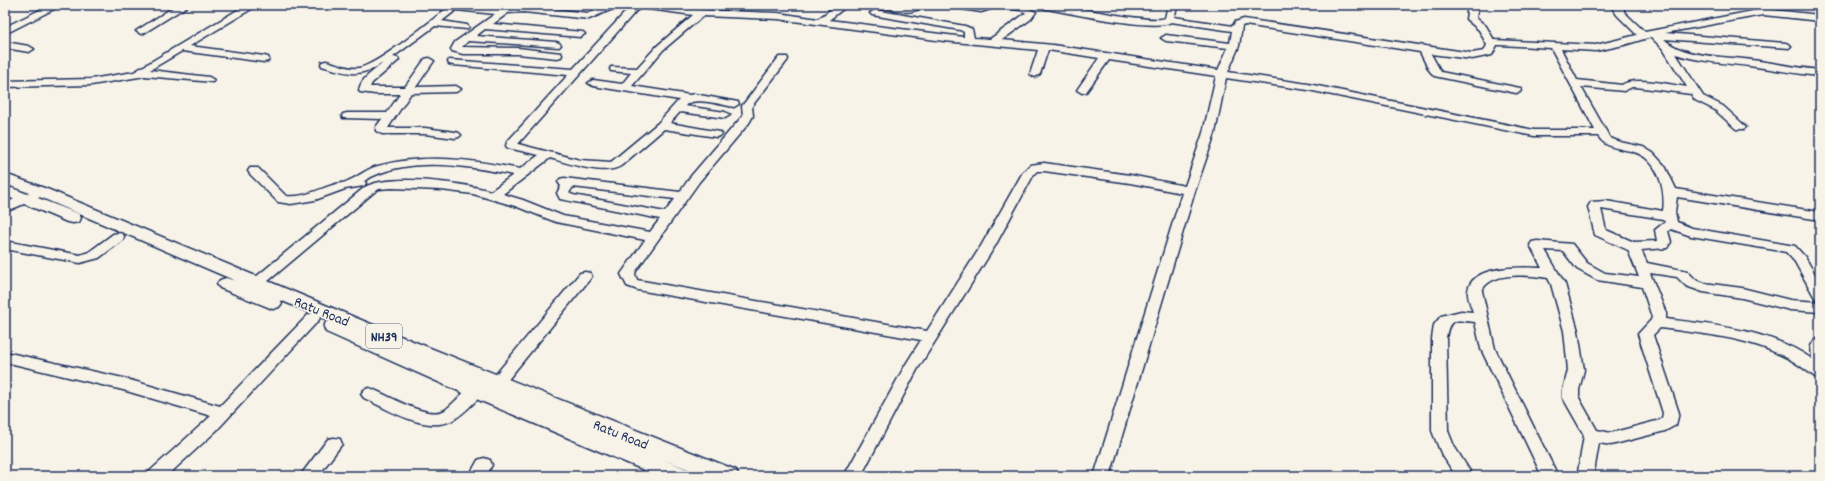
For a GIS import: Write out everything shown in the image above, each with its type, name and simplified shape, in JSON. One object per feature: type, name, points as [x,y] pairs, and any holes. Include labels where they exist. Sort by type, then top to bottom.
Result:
[{"type":"main road","name":"Ratu Road","points":[[5,179],[34,196],[118,237],[248,294],[313,318],[477,391],[680,476]]},
{"type":"main road","name":"Ratu Road","points":[[5,190],[34,196],[256,284],[728,476]]},
{"type":"street","points":[[5,31],[57,5]]},
{"type":"street","points":[[141,31],[184,5]]},
{"type":"street","points":[[138,73],[253,5]]},
{"type":"street","points":[[438,5],[460,6],[490,11],[524,9],[588,16],[617,5]]},
{"type":"street","points":[[689,98],[676,108],[662,125],[614,166],[579,163],[512,146],[512,144],[575,72],[636,5],[778,16],[968,40],[1044,47],[1315,88],[1534,133],[1602,133]]},
{"type":"street","points":[[821,21],[843,5]]},
{"type":"street","points":[[885,5],[911,10],[919,5]]},
{"type":"street","points":[[955,5],[981,9],[994,5]]},
{"type":"street","points":[[993,42],[1028,17],[1032,8],[1000,5]]},
{"type":"street","points":[[1042,5],[1118,18],[1156,22],[1164,22],[1170,19],[1237,29]]},
{"type":"street","points":[[1170,19],[1173,5]]},
{"type":"street","points":[[1102,476],[1189,191],[1209,133],[1222,74],[1234,46],[1238,24],[1251,23],[1459,55],[1479,55],[1490,52],[1492,45],[1483,28],[1471,19],[1473,5]]},
{"type":"street","points":[[1619,5],[1618,9],[1620,13],[1648,35],[1677,52],[1706,58],[1759,64],[1793,71],[1820,73]]},
{"type":"street","points":[[1757,5],[1767,12]]},
{"type":"street","points":[[326,64],[354,70],[363,70],[395,51],[433,23],[460,6]]},
{"type":"street","points":[[507,10],[458,44],[456,49],[463,51],[524,51],[557,55]]},
{"type":"street","points":[[624,88],[660,48],[700,10]]},
{"type":"street","points":[[1492,45],[1500,42],[1596,48],[1621,43],[1648,35],[1767,12],[1820,18]]},
{"type":"street","points":[[875,13],[962,28],[969,31],[968,40]]},
{"type":"street","points":[[433,23],[464,27]]},
{"type":"street","points":[[484,26],[580,34]]},
{"type":"street","points":[[1648,35],[1786,46]]},
{"type":"street","points":[[466,38],[556,44]]},
{"type":"street","points":[[1166,38],[1234,46]]},
{"type":"street","points":[[5,45],[29,49]]},
{"type":"street","points":[[1555,46],[1602,133],[1610,143],[1639,149],[1649,154],[1667,182],[1670,192],[1670,220],[1661,230],[1664,242],[1662,245],[1633,246],[1608,238],[1600,232],[1594,207],[1595,205],[1670,220],[1681,230],[1790,249],[1800,260],[1820,295]]},
{"type":"street","points":[[1035,74],[1044,47]]},
{"type":"street","points":[[1667,47],[1699,98],[1719,108],[1740,126]]},
{"type":"street","points":[[181,48],[264,59]]},
{"type":"street","points":[[1424,50],[1434,70],[1438,74],[1516,90]]},
{"type":"street","points":[[395,51],[398,56],[373,77],[364,88],[369,91],[456,89]]},
{"type":"street","points":[[1082,90],[1106,56]]},
{"type":"street","points":[[783,59],[747,106],[748,116],[745,121],[683,196],[628,274],[632,283],[931,337]]},
{"type":"street","points":[[429,61],[382,127],[382,130],[403,132],[425,130],[455,135]]},
{"type":"street","points":[[453,62],[575,72]]},
{"type":"street","points":[[615,69],[639,71]]},
{"type":"street","points":[[5,84],[91,82],[138,73],[151,73],[209,80]]},
{"type":"street","points":[[593,83],[734,104]]},
{"type":"street","points":[[1574,83],[1624,88],[1629,84],[1636,84],[1695,91]]},
{"type":"street","points":[[676,108],[725,115]]},
{"type":"street","points":[[347,116],[390,116]]},
{"type":"street","points":[[662,125],[716,134]]},
{"type":"street","points":[[494,195],[520,173],[548,154]]},
{"type":"street","points":[[254,171],[282,199],[287,200],[301,199],[353,183],[377,169],[420,161],[458,162],[520,173]]},
{"type":"street","points":[[852,476],[911,368],[988,246],[1029,172],[1034,168],[1044,166],[1130,179],[1189,191]]},
{"type":"street","points":[[668,217],[564,196],[567,186],[564,182],[683,196]]},
{"type":"street","points":[[353,183],[376,186],[392,184],[441,186],[474,190],[494,195],[560,219],[653,237]]},
{"type":"street","points":[[256,284],[347,207],[376,186]]},
{"type":"street","points":[[1670,192],[1820,216]]},
{"type":"street","points":[[5,208],[34,196]]},
{"type":"street","points":[[5,245],[80,259],[94,254],[118,237]]},
{"type":"street","points":[[1587,476],[1586,472],[1592,435],[1571,398],[1571,390],[1576,370],[1571,331],[1558,284],[1538,249],[1538,245],[1567,247],[1582,266],[1602,277],[1648,283]]},
{"type":"street","points":[[1592,435],[1611,439],[1636,431],[1666,425],[1670,421],[1671,414],[1667,396],[1645,334],[1658,323],[1660,318],[1659,313],[1633,246]]},
{"type":"street","points":[[1642,267],[1676,272],[1682,274],[1691,283],[1703,287],[1742,293],[1796,306],[1820,308]]},
{"type":"street","points":[[1550,476],[1488,349],[1475,291],[1480,280],[1516,271],[1552,274]]},
{"type":"street","points":[[497,383],[585,276]]},
{"type":"street","points":[[1465,476],[1451,458],[1443,441],[1440,430],[1439,339],[1441,325],[1446,319],[1461,316],[1480,318]]},
{"type":"street","points":[[156,476],[204,433],[313,318]]},
{"type":"street","points":[[1658,323],[1737,334],[1787,351],[1820,373]]},
{"type":"street","points":[[1820,343],[1818,346],[1820,373]]},
{"type":"street","points":[[5,356],[123,384],[222,413]]},
{"type":"street","points":[[369,394],[426,419],[438,419],[450,414],[477,391]]},
{"type":"street","points":[[308,476],[334,444]]}]
